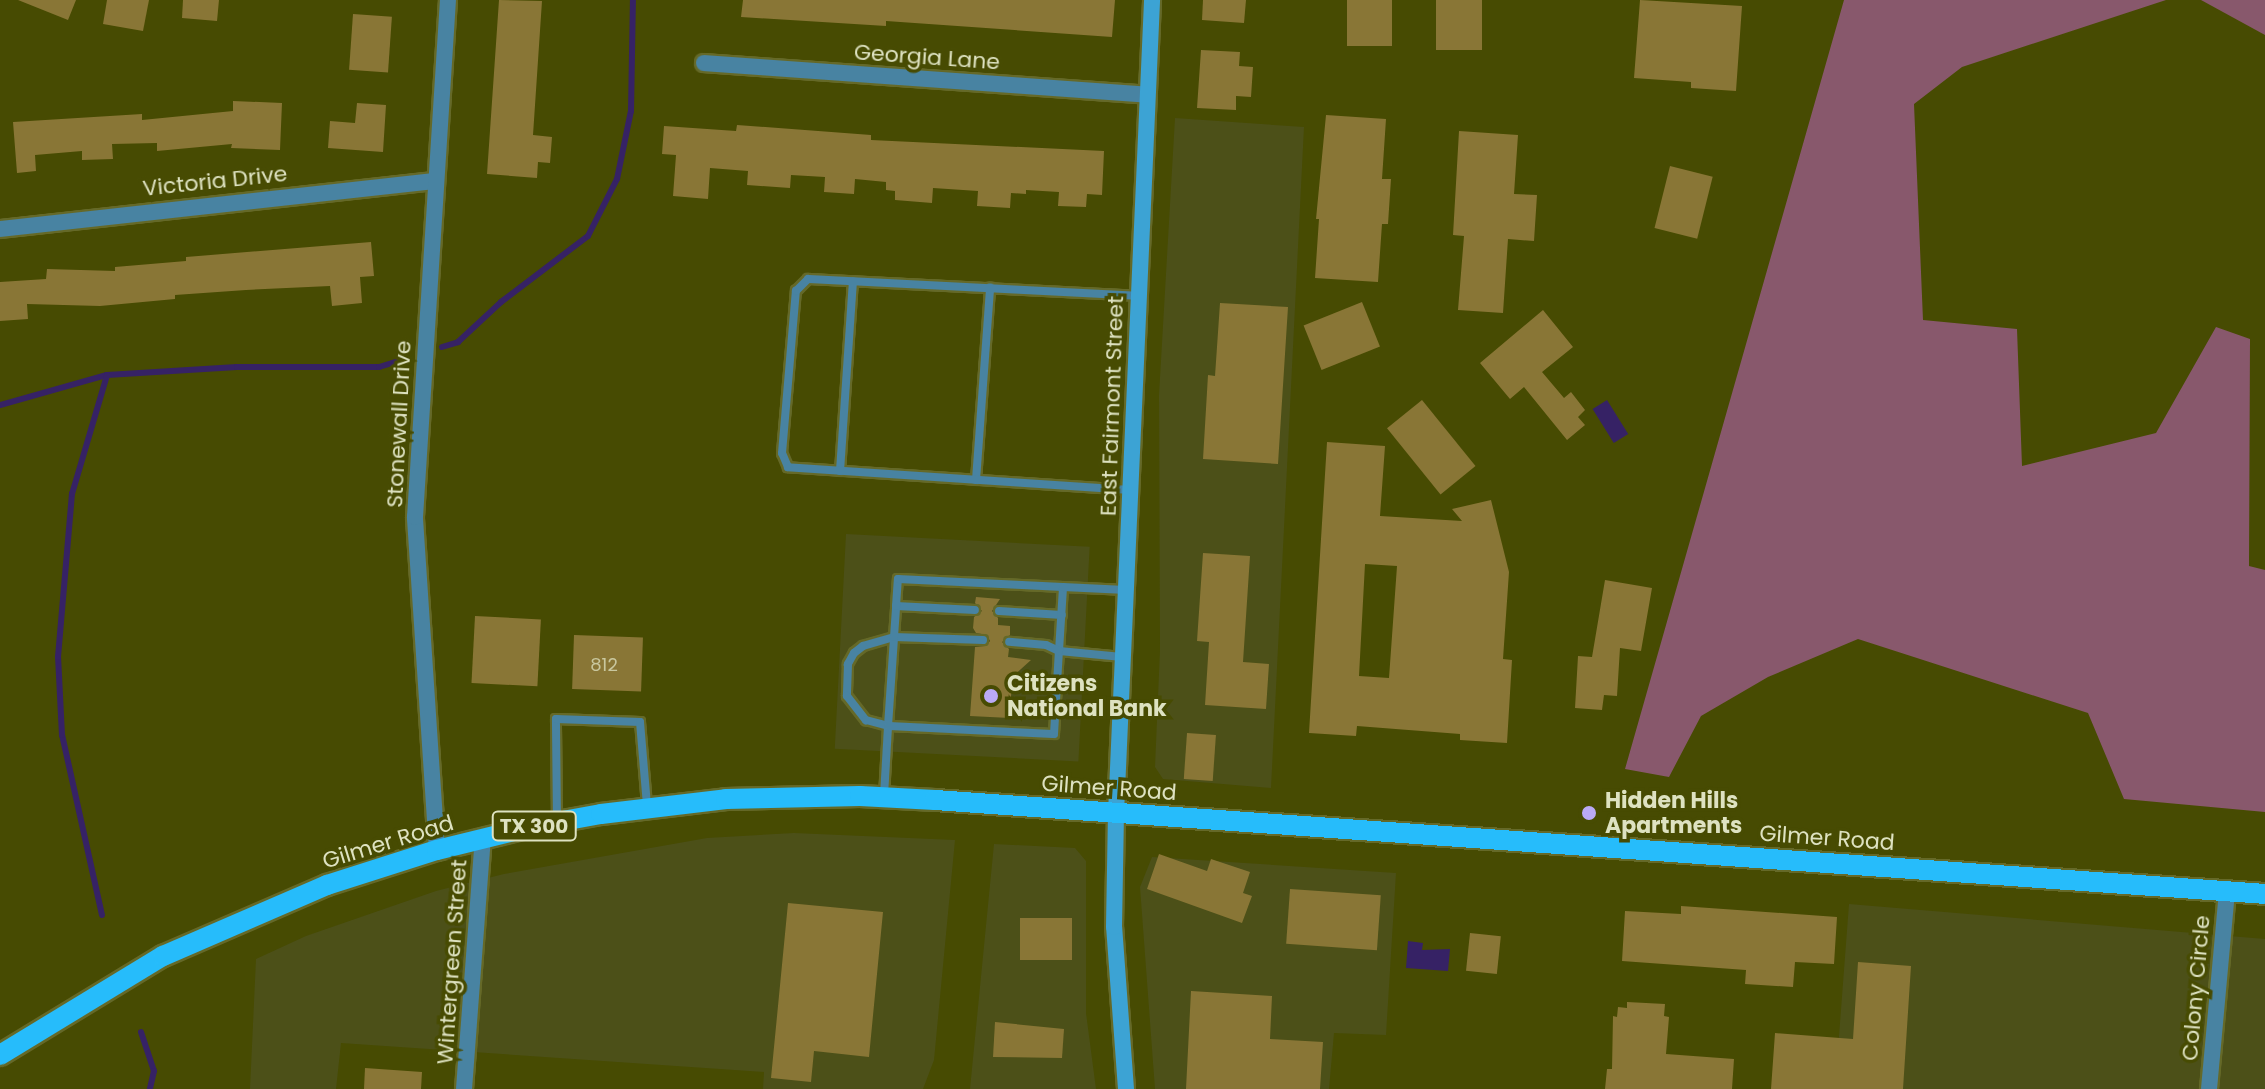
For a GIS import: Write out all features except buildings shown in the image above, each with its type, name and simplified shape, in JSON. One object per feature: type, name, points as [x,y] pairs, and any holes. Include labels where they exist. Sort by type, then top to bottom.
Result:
[{"type":"main road","name":"Gilmer Road","points":[[0,1055],[107,987],[218,929],[327,885],[437,850],[557,821],[647,807],[785,796],[884,797],[2265,894]]},
{"type":"street","name":"Stonewall Drive","points":[[437,850],[415,517],[448,0]]},
{"type":"street","name":"East Fairmont Street","points":[[1126,1089],[1115,955],[1116,813],[1152,0]]},
{"type":"street","name":"Georgia Lane","points":[[704,63],[1147,95]]},
{"type":"street","name":"Victoria Drive","points":[[0,229],[435,181]]},
{"type":"street","name":"Wintergreen Street","points":[[464,1089],[483,838]]},
{"type":"street","name":"Colony Circle","points":[[2209,1089],[2227,891]]},
{"type":"lane","points":[[1130,490],[788,467],[782,453],[796,291],[808,279],[1138,296]]},
{"type":"lane","points":[[840,471],[853,281]]},
{"type":"lane","points":[[976,480],[990,288]]},
{"type":"lane","points":[[884,797],[898,579],[1126,590]]},
{"type":"lane","points":[[983,640],[894,637],[863,646],[854,653],[848,664],[847,696],[856,712],[866,720],[888,726],[1054,734],[1063,587]]},
{"type":"lane","points":[[896,606],[975,610]]},
{"type":"lane","points":[[999,611],[1062,615]]},
{"type":"lane","points":[[1009,642],[1046,645],[1059,651],[1123,657]]},
{"type":"lane","points":[[557,821],[556,719],[640,722],[647,807]]},
{"type":"shaded area","points":[[1844,0],[2166,0],[1962,67],[1914,104],[1923,320],[2017,329],[2022,466],[2156,433],[2216,327],[2250,339],[2249,566],[2265,570],[2265,812],[2124,799],[2088,713],[1858,639],[1768,677],[1701,716],[1669,777],[1625,769]]},
{"type":"shaded area","points":[[2201,0],[2265,0],[2265,35]]},
{"type":"shaded area","points":[[1175,118],[1304,127],[1271,788],[1163,779],[1155,767],[1160,650],[1159,395]]},
{"type":"shaded area","points":[[1607,400],[1628,434],[1614,443],[1593,409]]},
{"type":"shaded area","points":[[846,534],[1090,547],[1078,761],[835,749]]},
{"type":"shaded area","points":[[794,833],[955,840],[934,1060],[923,1089],[763,1089],[764,1072],[341,1043],[336,1089],[250,1089],[256,959],[306,936],[436,891],[504,874],[707,838]]},
{"type":"shaded area","points":[[994,844],[1075,848],[1086,861],[1086,1013],[1096,1089],[970,1089]]},
{"type":"shaded area","points":[[1152,857],[1396,873],[1386,1035],[1334,1033],[1329,1089],[1155,1089],[1140,887]]},
{"type":"shaded area","points":[[1849,904],[2265,939],[2265,1089],[1835,1089]]},
{"type":"shaded area","points":[[1408,941],[1423,943],[1422,950],[1450,949],[1448,971],[1406,968]]},
{"type":"waterway","points":[[442,347],[458,342],[501,302],[588,236],[617,179],[631,111],[633,0]]},
{"type":"waterway","points":[[0,405],[107,375],[237,367],[379,367],[405,359]]},
{"type":"waterway","points":[[102,915],[62,735],[58,657],[72,494],[107,375]]},
{"type":"waterway","points":[[141,1032],[154,1071],[150,1089]]},
{"type":"place","name":"Citizens National Bank","points":[[991,696]]},
{"type":"place","name":"Hidden Hills Apartments","points":[[1589,813]]}]
